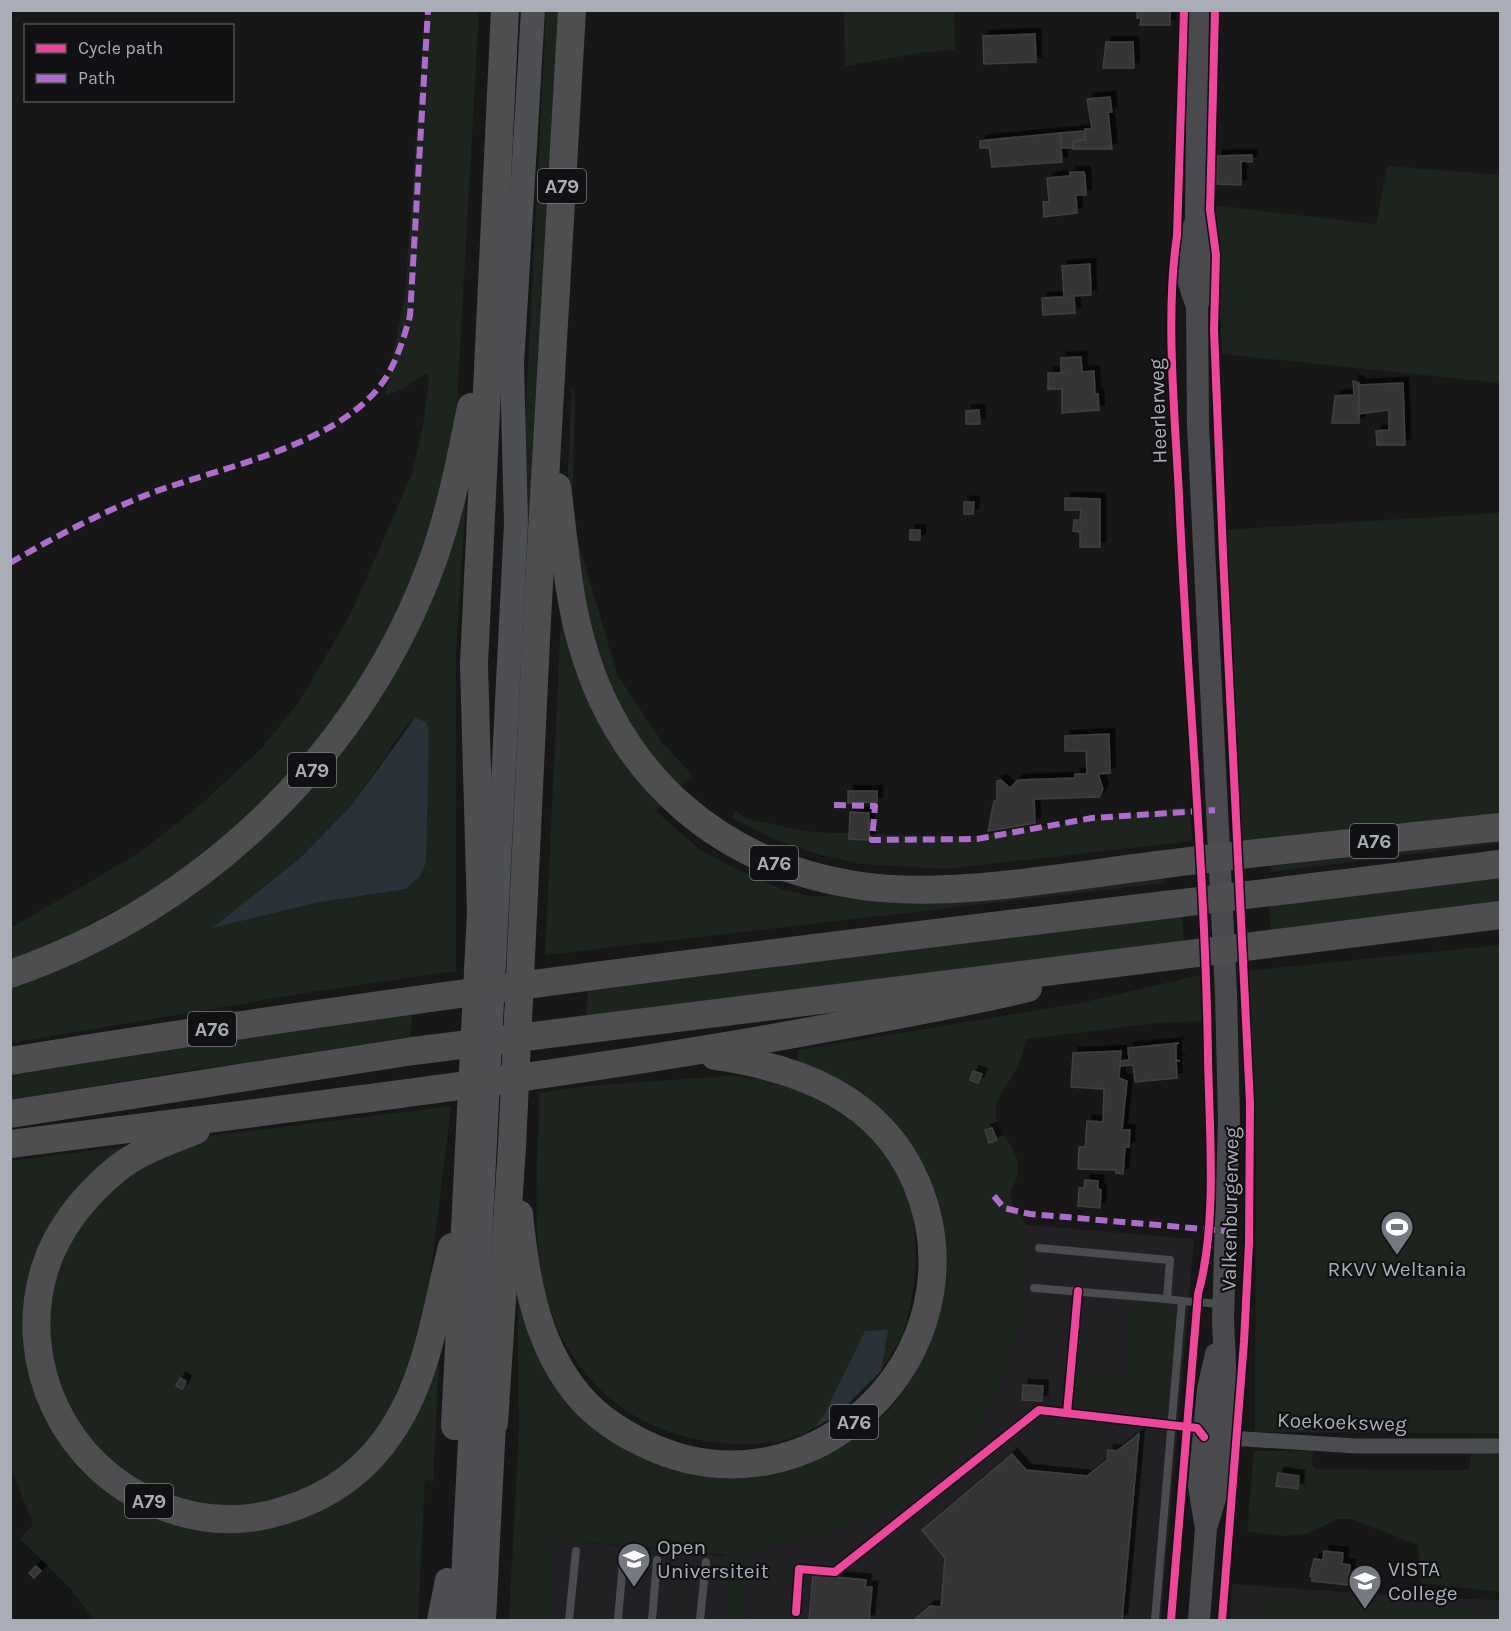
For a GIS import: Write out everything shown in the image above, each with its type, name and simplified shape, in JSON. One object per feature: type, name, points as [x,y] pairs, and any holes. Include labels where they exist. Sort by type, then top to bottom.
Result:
[{"type":"highway","name":"A79","points":[[456,1426],[481,912],[474,664],[505,10]]},
{"type":"highway","name":"A79","points":[[494,1423],[512,1146],[548,417],[572,10]]},
{"type":"highway","name":"A79","points":[[10,974],[101,934],[189,880],[268,815],[304,779],[341,733],[394,647],[434,558],[457,478],[490,310]]},
{"type":"highway","name":"A76","points":[[548,417],[569,585],[580,640],[597,687],[617,729],[640,762],[667,793],[701,824],[740,849],[764,860],[819,877],[863,886],[907,888],[1001,884],[1247,853],[1500,827]]},
{"type":"highway","name":"A76","points":[[10,1061],[588,976],[1500,864]]},
{"type":"highway","name":"A76","points":[[10,1114],[413,1051],[585,1028],[1500,915]]},
{"type":"highway","name":"A76","points":[[10,1144],[583,1069],[692,1052],[954,1006],[1170,956]]},
{"type":"highway","name":"A76","points":[[512,1146],[528,1285],[550,1349],[570,1386],[584,1402],[633,1438],[686,1459],[724,1463],[759,1462],[796,1454],[814,1447],[837,1434],[867,1411],[899,1375],[911,1353],[927,1311],[932,1286],[933,1249],[925,1208],[913,1175],[892,1141],[865,1112],[852,1102],[821,1084],[779,1068],[753,1061],[692,1052]]},
{"type":"highway","name":"A79","points":[[235,1114],[135,1157],[92,1192],[68,1221],[52,1252],[37,1308],[37,1346],[44,1381],[56,1411],[73,1440],[110,1479],[142,1498],[172,1510],[226,1520],[276,1513],[326,1493],[345,1482],[375,1454],[396,1425],[414,1391],[425,1361],[468,1187]]},
{"type":"main road","name":"A79","points":[[461,1620],[516,522],[512,400],[514,323],[527,144],[533,10]]},
{"type":"main road","name":"A79","points":[[484,1620],[494,1423]]},
{"type":"main road","name":"A79","points":[[446,1620],[456,1426]]},
{"type":"main road","name":"A79","points":[[439,1620],[447,1580]]},
{"type":"street","name":"Heerlerweg","points":[[1198,10],[1196,220],[1206,257],[1204,284],[1197,306],[1198,424],[1215,810]]},
{"type":"street","name":"Valkenburgerweg","points":[[1198,1620],[1206,1528],[1218,1489],[1213,1437],[1226,1390],[1223,1312],[1228,1121],[1226,993],[1215,810]]},
{"type":"street","name":"Koekoeksweg","points":[[1213,1437],[1356,1446],[1500,1446]]},
{"type":"lane","points":[[1039,1248],[1170,1260],[1167,1299]]},
{"type":"lane","points":[[1034,1288],[1167,1299],[1223,1312]]},
{"type":"lane","points":[[1155,1620],[1182,1301]]},
{"type":"lane","points":[[569,1620],[576,1551]]},
{"type":"lane","points":[[652,1620],[657,1560]]},
{"type":"lane","points":[[618,1620],[623,1561]]},
{"type":"lane","points":[[700,1620],[706,1562]]},
{"type":"shaded area","points":[[425,11],[479,11],[457,402],[448,466],[432,528],[387,636],[350,700],[278,792],[165,884],[58,941],[11,960],[11,928],[139,853],[200,805],[262,748],[300,700],[351,613],[412,474],[424,421],[429,376],[428,374],[422,376],[398,391],[385,395],[405,295]]},
{"type":"shaded area","points":[[546,11],[562,11],[511,963],[498,964]]},
{"type":"shaded area","points":[[844,11],[954,11],[955,50],[927,52],[845,66]]},
{"type":"shaded area","points":[[1387,166],[1500,175],[1500,383],[1222,354],[1216,206],[1376,224]]},
{"type":"shaded area","points":[[572,387],[575,393],[572,520],[617,674],[662,742],[692,775],[656,811],[699,849],[781,889],[811,896],[922,898],[1164,875],[1165,883],[545,955]]},
{"type":"shaded area","points":[[467,478],[456,658],[456,971],[318,991],[11,1043],[11,982],[287,814],[328,772],[376,704]],"holes":[[[408,723],[427,770],[426,863],[420,876],[406,889],[315,903],[213,927],[299,859],[351,806]]]},
{"type":"shaded area","points":[[1500,513],[1500,813],[1239,843],[1225,530]]},
{"type":"shaded area","points":[[415,718],[426,722],[429,731],[426,863],[420,876],[406,889],[315,903],[212,928],[299,859],[351,806]]},
{"type":"shaded area","points":[[1185,807],[1190,817],[1193,841],[946,869],[861,864],[821,855],[771,838],[732,818],[736,811],[747,819],[810,832],[968,837]]},
{"type":"shaded area","points":[[1500,834],[1500,843],[1271,872],[1270,861]]},
{"type":"shaded area","points":[[1500,874],[1500,902],[1271,931],[1269,905]]},
{"type":"shaded area","points":[[1182,914],[1184,944],[586,1016],[588,988]]},
{"type":"shaded area","points":[[1500,945],[1500,1434],[1255,1432],[1256,1159],[1248,971]]},
{"type":"shaded area","points":[[1200,975],[1201,1021],[1158,1023],[1026,1039],[1016,1071],[1003,1090],[996,1107],[998,1123],[1017,1158],[1016,1179],[1010,1191],[1012,1203],[1027,1225],[1017,1329],[1004,1373],[981,1418],[952,1459],[920,1491],[887,1511],[842,1529],[735,1553],[747,1556],[743,1617],[770,1620],[724,1620],[727,1555],[552,1539],[549,1620],[509,1620],[519,1429],[517,1278],[556,1374],[706,1474],[737,1476],[768,1473],[798,1466],[828,1454],[855,1439],[879,1419],[900,1396],[919,1365],[935,1201],[797,1061],[798,1050],[1081,1003]]},
{"type":"shaded area","points":[[412,1013],[410,1040],[185,1071],[11,1100],[10,1072]]},
{"type":"shaded area","points":[[727,1076],[762,1079],[792,1088],[834,1109],[862,1128],[886,1152],[898,1170],[912,1212],[915,1234],[914,1280],[906,1323],[899,1342],[881,1371],[840,1383],[826,1412],[815,1426],[795,1438],[770,1443],[723,1443],[693,1439],[639,1418],[615,1402],[575,1359],[559,1331],[542,1276],[538,1245],[539,1093],[585,1086]]},
{"type":"shaded area","points":[[451,1106],[430,1279],[415,1339],[439,1365],[433,1482],[425,1479],[418,1620],[95,1620],[66,1584],[20,1539],[33,1524],[11,1468],[10,1161]]},
{"type":"shaded area","points":[[1027,1225],[1194,1239],[1161,1620],[549,1620],[552,1539],[721,1556],[753,1549],[918,1492],[947,1465],[972,1430],[1017,1331]]},
{"type":"shaded area","points":[[1131,1304],[1175,1308],[1166,1411],[1140,1409],[1140,1404],[1123,1402],[1122,1407],[1073,1402],[1076,1373],[1124,1378]]},
{"type":"shaded area","points":[[888,1330],[881,1371],[837,1415],[814,1428],[825,1413],[865,1331]]},
{"type":"shaded area","points":[[1254,1451],[1313,1451],[1312,1465],[1315,1469],[1469,1470],[1472,1452],[1500,1454],[1500,1592],[1421,1583],[1418,1545],[1352,1519],[1338,1519],[1306,1534],[1284,1536],[1247,1532]]},
{"type":"shaded area","name":"VISTA College","points":[[1232,1584],[1416,1597],[1500,1600],[1500,1620],[1230,1620]]},
{"type":"shaded area","points":[[1263,1596],[1500,1612],[1500,1620],[1261,1620]]},
{"type":"building","points":[[1137,10],[1170,10],[1170,25],[1140,25],[1141,18],[1137,18]]},
{"type":"building","points":[[1035,34],[1036,62],[984,64],[983,36]]},
{"type":"building","points":[[1106,42],[1133,42],[1134,68],[1103,68]]},
{"type":"building","points":[[1110,97],[1112,112],[1108,112],[1112,149],[1073,149],[1073,141],[1085,140],[1085,129],[1092,129],[1087,99]]},
{"type":"building","points":[[1085,131],[1085,140],[1073,141],[1073,148],[1061,148],[1060,133]]},
{"type":"building","points":[[1060,133],[1062,162],[992,167],[988,140]]},
{"type":"building","points":[[988,140],[989,148],[980,148],[980,141]]},
{"type":"building","points":[[1252,155],[1252,162],[1241,161],[1241,185],[1217,184],[1217,156]]},
{"type":"building","points":[[1070,172],[1084,172],[1085,175],[1086,195],[1076,195],[1077,213],[1044,217],[1043,202],[1049,202],[1047,178],[1070,176]]},
{"type":"building","points":[[1090,264],[1091,295],[1074,296],[1075,313],[1043,315],[1042,298],[1064,297],[1062,266]]},
{"type":"building","points":[[1081,357],[1082,372],[1094,371],[1095,394],[1098,394],[1099,410],[1062,413],[1062,389],[1048,389],[1048,373],[1065,373],[1061,371],[1061,358]]},
{"type":"building","points":[[1353,381],[1359,383],[1359,423],[1332,423],[1335,396],[1354,395]]},
{"type":"building","points":[[1403,383],[1405,445],[1377,445],[1376,431],[1389,430],[1389,410],[1359,414],[1359,385]]},
{"type":"building","points":[[979,410],[980,424],[966,424],[966,411]]},
{"type":"building","points":[[1065,498],[1100,499],[1100,547],[1080,547],[1080,532],[1073,531],[1074,520],[1080,520],[1081,510],[1065,510]]},
{"type":"building","points":[[964,502],[974,502],[973,514],[964,514]]},
{"type":"building","points":[[910,530],[920,530],[920,540],[910,540]]},
{"type":"building","points":[[1109,734],[1110,773],[1098,774],[1103,789],[1099,797],[1034,799],[1035,823],[988,831],[994,801],[997,801],[997,781],[1001,780],[1010,788],[1018,780],[1075,778],[1075,774],[1087,774],[1086,751],[1065,751],[1065,736]]},
{"type":"building","points":[[848,791],[877,791],[877,802],[848,803]]},
{"type":"building","points":[[850,812],[869,813],[869,840],[849,839]]},
{"type":"building","points":[[1179,1043],[1176,1044],[1176,1060],[1180,1061],[1176,1061],[1177,1078],[1135,1082],[1133,1065],[1120,1066],[1120,1061],[1129,1060],[1128,1048]]},
{"type":"building","points":[[1121,1051],[1119,1078],[1127,1081],[1122,1130],[1130,1130],[1129,1147],[1125,1147],[1123,1174],[1116,1173],[1116,1170],[1078,1169],[1079,1147],[1085,1147],[1087,1121],[1103,1122],[1104,1089],[1071,1087],[1073,1053]]},
{"type":"building","points":[[973,1071],[982,1074],[978,1083],[970,1080]]},
{"type":"building","points":[[992,1128],[997,1140],[989,1143],[985,1130]]},
{"type":"building","points":[[1085,1180],[1098,1181],[1098,1189],[1101,1190],[1100,1208],[1078,1206],[1079,1188],[1084,1188]]},
{"type":"building","points":[[180,1378],[186,1381],[182,1389],[176,1386]]},
{"type":"building","points":[[1023,1385],[1043,1386],[1042,1401],[1022,1400]]},
{"type":"building","points":[[1304,1422],[1305,1429],[1295,1429],[1295,1423]]},
{"type":"building","points":[[1139,1434],[1122,1620],[914,1620],[930,1606],[941,1607],[945,1558],[922,1530],[1012,1454],[1026,1470],[1087,1476],[1107,1460],[1108,1450],[1117,1451]]},
{"type":"building","points":[[1278,1473],[1299,1476],[1298,1489],[1276,1486]]},
{"type":"building","points":[[1324,1551],[1343,1553],[1342,1564],[1350,1565],[1348,1585],[1312,1581],[1310,1576],[1314,1559],[1323,1560]]},
{"type":"building","points":[[36,1566],[41,1571],[34,1578],[29,1573]]},
{"type":"building","points":[[813,1575],[866,1580],[865,1587],[872,1587],[869,1620],[809,1620]]},
{"type":"marked path","points":[[10,563],[80,524],[135,499],[248,462],[314,436],[343,419],[368,399],[387,376],[398,354],[410,316],[428,10]]},
{"type":"marked path","points":[[834,805],[875,806],[872,840],[977,839],[1092,818],[1215,810]]},
{"type":"marked path","points":[[994,1196],[1004,1208],[1030,1214],[1227,1231]]},
{"type":"cycle path","points":[[1171,1620],[1198,1294],[1208,1237],[1211,1176],[1200,846],[1182,566],[1171,332],[1173,267],[1177,236],[1184,10]]},
{"type":"cycle path","points":[[1215,10],[1210,210],[1216,255],[1214,330],[1250,1103],[1249,1243],[1244,1342],[1222,1620]]},
{"type":"cycle path","points":[[1067,1413],[1078,1291]]},
{"type":"cycle path","points":[[796,1612],[799,1569],[835,1572],[1039,1410],[1197,1428],[1204,1437]]},
{"type":"place","name":"RKVV Weltania","points":[[1397,1256]]},
{"type":"place","name":"Open Universiteit","points":[[634,1588]]},
{"type":"place","name":"VISTA College","points":[[1365,1610]]}]
